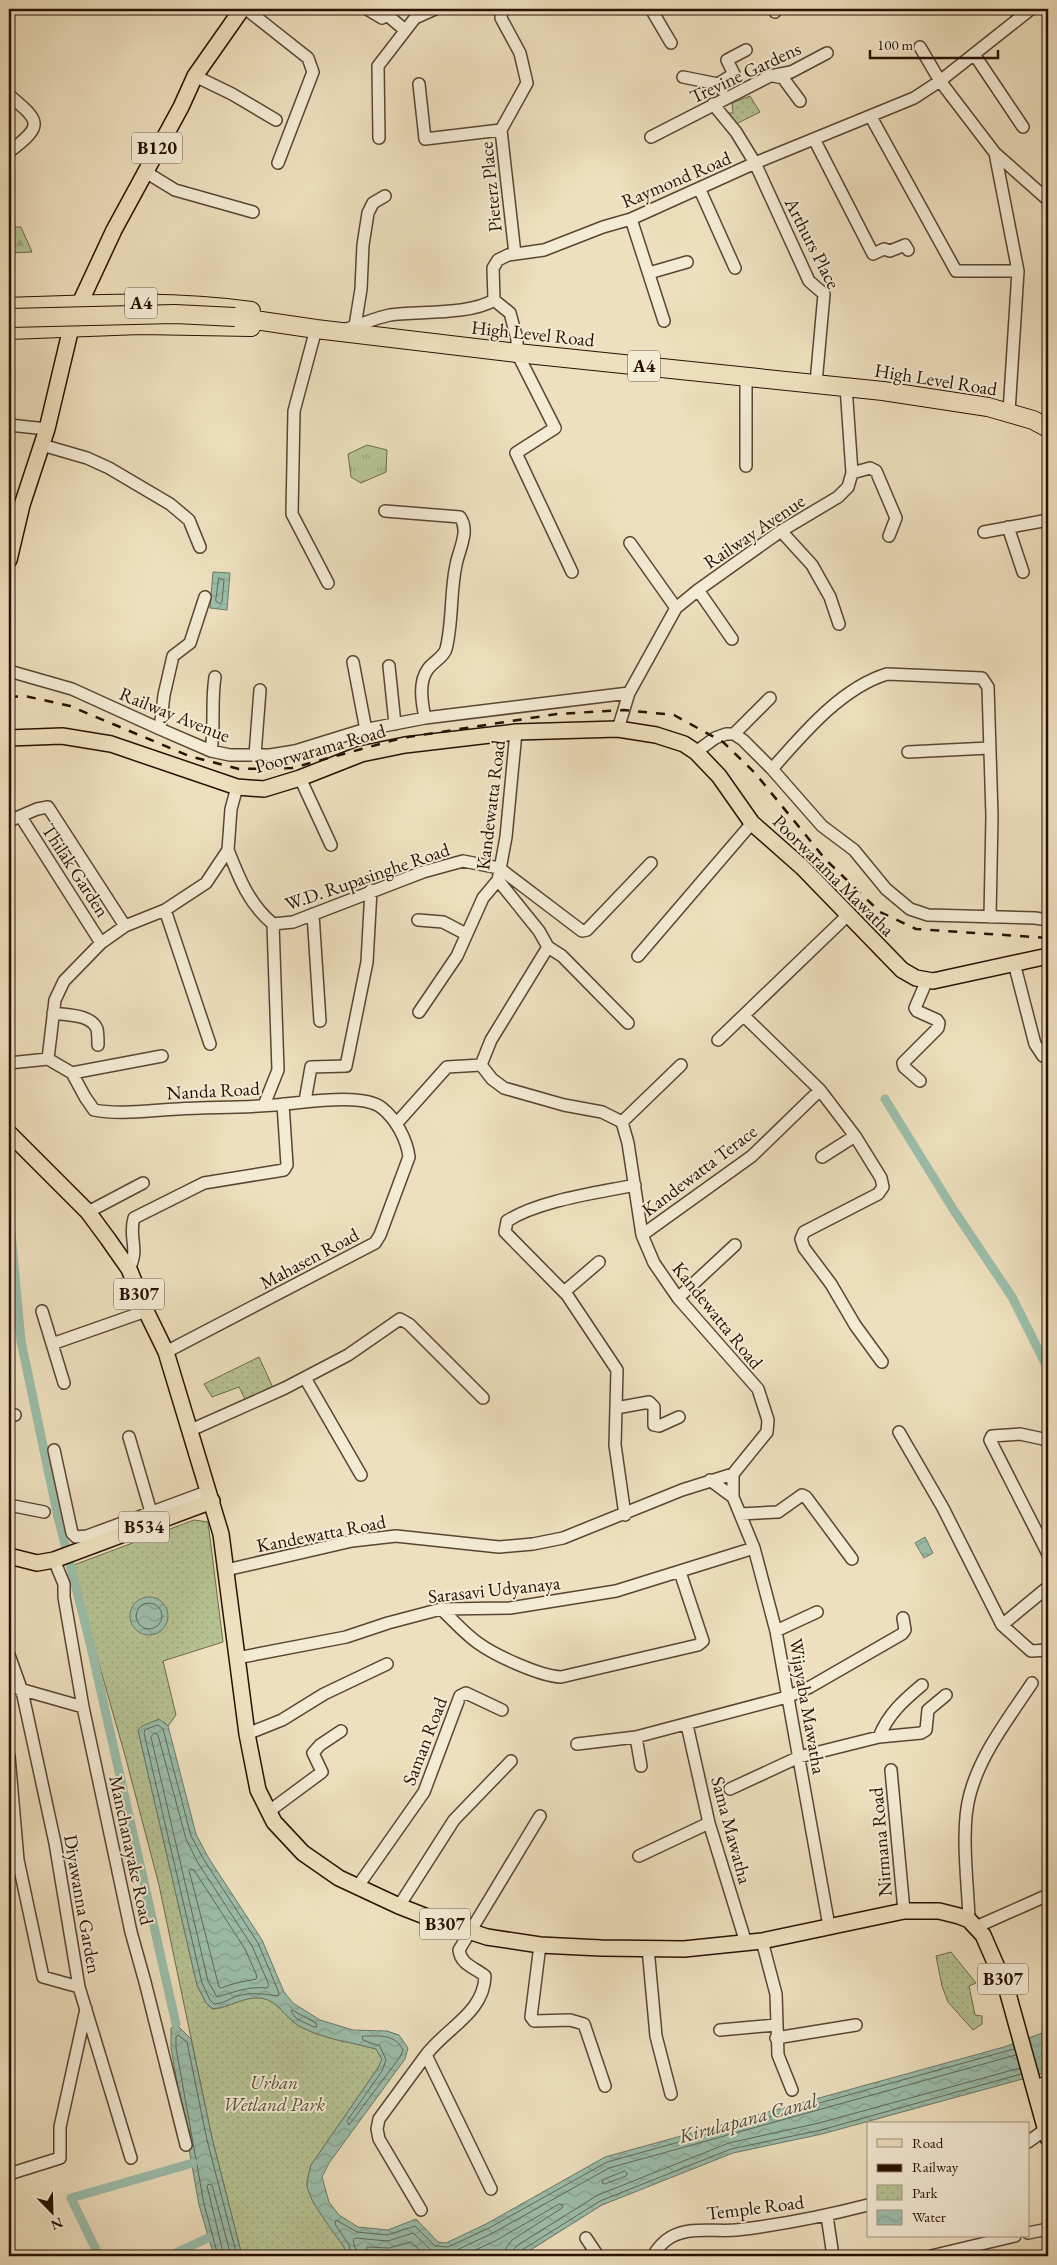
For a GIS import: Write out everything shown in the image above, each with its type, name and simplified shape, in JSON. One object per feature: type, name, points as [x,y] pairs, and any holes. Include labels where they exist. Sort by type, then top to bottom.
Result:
[{"type":"highway","name":"A4","points":[[9,307],[82,299],[194,304],[257,312],[267,323],[252,328],[141,325],[9,330]]},
{"type":"highway","points":[[141,303],[141,325]]},
{"type":"highway","points":[[29,306],[31,330]]},
{"type":"highway","name":"High Level Road","points":[[9,318],[175,314],[235,317],[316,330],[347,329],[517,353],[846,386],[988,407],[1010,412],[1048,428]]},
{"type":"main road","name":"B120","points":[[9,560],[22,505],[47,429],[71,328],[82,299],[144,171],[181,106],[195,76],[242,9]]},
{"type":"main road","name":"Poorwarama Road","points":[[9,738],[62,736],[112,744],[237,787],[264,789],[300,778],[361,754],[405,745],[516,732],[618,729]]},
{"type":"main road","name":"Poorwarama Mawatha","points":[[618,729],[656,735],[684,744],[696,752],[719,776],[752,823],[802,866],[902,970],[916,978],[927,980],[952,978],[1048,956]]},
{"type":"main road","name":"B307","points":[[9,1133],[88,1212],[129,1269],[146,1311],[166,1352],[221,1534],[247,1734],[258,1790],[274,1822],[303,1852],[340,1878],[399,1906],[470,1933],[540,1945],[684,1949],[762,1941],[904,1911],[939,1911],[973,1923],[983,1935],[1007,1990],[1021,2036],[1039,2084],[1047,2126]]},
{"type":"main road","name":"B534","points":[[9,1556],[37,1563],[54,1560],[76,1553],[210,1496]]},
{"type":"street","points":[[246,9],[308,58],[313,72],[278,163]]},
{"type":"street","points":[[367,9],[382,18],[387,15],[405,30]]},
{"type":"street","points":[[379,138],[378,66],[414,18],[435,9]]},
{"type":"street","name":"Pieterz Place","points":[[502,9],[502,18],[520,53],[528,83],[501,130],[515,254]]},
{"type":"street","points":[[651,9],[671,43]]},
{"type":"street","name":"Raymond Road","points":[[494,300],[493,268],[498,260],[515,254],[544,250],[602,227],[631,219],[700,190],[755,163],[914,98],[1031,9]]},
{"type":"street","points":[[920,47],[940,80],[995,153],[1048,200]]},
{"type":"street","points":[[684,77],[718,84],[734,74],[727,60],[746,50]]},
{"type":"street","name":"Trevine Gardens","points":[[651,137],[771,76],[791,72],[827,53]]},
{"type":"street","points":[[974,54],[1023,126]]},
{"type":"street","points":[[195,76],[232,94],[276,120]]},
{"type":"street","points":[[771,76],[783,78],[800,101]]},
{"type":"street","points":[[419,84],[425,139],[501,130]]},
{"type":"street","points":[[718,84],[727,97]]},
{"type":"street","points":[[9,95],[32,114],[34,122],[34,129],[29,137],[9,152]]},
{"type":"street","name":"Arthurs Place","points":[[713,104],[736,132],[755,163],[809,281],[824,294],[816,383]]},
{"type":"street","points":[[870,117],[956,271],[1018,271]]},
{"type":"street","points":[[814,139],[874,254],[884,249],[890,251],[905,245],[908,250]]},
{"type":"street","points":[[995,153],[1018,271],[1010,412]]},
{"type":"street","points":[[144,171],[175,190],[253,212]]},
{"type":"street","points":[[700,190],[736,268]]},
{"type":"street","points":[[347,329],[361,289],[368,213],[373,203],[385,196]]},
{"type":"street","points":[[631,219],[664,321]]},
{"type":"street","points":[[649,274],[687,262]]},
{"type":"street","points":[[347,329],[389,315],[474,308],[494,300],[510,313],[517,339],[517,353],[555,428],[516,453],[572,572]]},
{"type":"street","points":[[316,330],[294,411],[292,514],[328,583]]},
{"type":"street","points":[[746,376],[746,466]]},
{"type":"street","points":[[846,386],[852,473],[870,468],[876,470],[896,518],[889,536]]},
{"type":"street","points":[[9,425],[47,429]]},
{"type":"street","points":[[42,445],[87,458],[110,468],[170,504],[188,520],[200,547]]},
{"type":"street","name":"Railway Avenue","points":[[618,729],[629,693],[676,608],[698,590],[781,531],[838,497],[848,487],[852,473]]},
{"type":"street","points":[[385,511],[460,517],[464,522],[464,532],[455,566],[446,652],[427,670],[422,686],[425,718]]},
{"type":"street","points":[[984,532],[1048,520]]},
{"type":"street","points":[[1008,527],[1023,572]]},
{"type":"street","points":[[781,531],[812,565],[830,597],[839,624]]},
{"type":"street","points":[[630,543],[676,608]]},
{"type":"street","points":[[698,590],[732,640]]},
{"type":"street","points":[[160,730],[164,695],[172,656],[190,643],[205,597]]},
{"type":"street","points":[[353,662],[366,730]]},
{"type":"street","points":[[389,666],[395,724]]},
{"type":"street","name":"Railway Avenue","points":[[9,671],[72,689],[160,730],[211,751],[230,755],[255,756],[295,751],[366,730],[425,718],[629,693]]},
{"type":"street","points":[[772,769],[812,724],[858,687],[873,678],[887,674],[982,678],[988,688],[988,748],[992,816],[990,917]]},
{"type":"street","points":[[211,751],[214,733],[213,692],[215,677]]},
{"type":"street","points":[[255,756],[260,690]]},
{"type":"street","points":[[696,752],[715,738],[734,734],[770,698]]},
{"type":"street","name":"Kandewatta Road","points":[[516,732],[506,836],[498,874],[539,931],[548,947]]},
{"type":"street","points":[[734,734],[743,740],[772,769],[822,826],[854,850],[886,889],[910,909],[928,914],[1048,920]]},
{"type":"street","points":[[908,752],[988,748]]},
{"type":"street","points":[[300,778],[331,845]]},
{"type":"street","points":[[48,1059],[55,1000],[64,981],[101,942],[125,926],[165,910],[206,883],[228,850],[231,809],[237,787]]},
{"type":"street","points":[[9,821],[37,809],[48,807],[125,926]]},
{"type":"street","name":"Thilak Garden","points":[[20,817],[101,942]]},
{"type":"street","points":[[638,956],[752,823]]},
{"type":"street","name":"W.D. Rupasinghe Road","points":[[228,850],[244,890],[260,913],[273,924],[293,922],[371,890],[423,872],[463,862],[498,874]]},
{"type":"street","points":[[419,1012],[457,956],[483,898],[498,874],[582,931],[587,930],[651,864]]},
{"type":"street","points":[[305,1101],[311,1067],[346,1066],[367,962],[371,890]]},
{"type":"street","points":[[165,910],[210,1044]]},
{"type":"street","points":[[313,914],[320,1021]]},
{"type":"street","points":[[718,1040],[849,914]]},
{"type":"street","points":[[418,920],[443,922],[466,934]]},
{"type":"street","points":[[264,1105],[278,1070],[273,924]]},
{"type":"street","points":[[481,1065],[491,1040],[548,947],[562,956],[628,1023]]},
{"type":"street","points":[[1014,963],[1036,1044],[1043,1056],[1048,1058]]},
{"type":"street","points":[[920,1081],[904,1067],[903,1062],[938,1028],[939,1023],[937,1020],[917,1011],[915,1008],[927,980]]},
{"type":"street","points":[[53,1013],[90,1020],[97,1029],[98,1046]]},
{"type":"street","points":[[744,1016],[820,1090],[854,1136],[881,1178],[883,1187],[878,1194],[804,1232],[801,1239],[804,1248],[831,1284],[855,1325],[882,1362]]},
{"type":"street","points":[[9,1063],[48,1059],[72,1074],[162,1056]]},
{"type":"street","points":[[481,1065],[492,1079],[504,1088],[564,1105],[602,1112],[622,1122],[681,1065]]},
{"type":"street","points":[[396,1124],[446,1067],[481,1065]]},
{"type":"street","name":"Nanda Road","points":[[72,1074],[84,1098],[94,1110],[102,1112],[283,1104],[337,1099],[362,1102],[382,1107],[396,1124],[408,1145]]},
{"type":"street","name":"Kandewatta Terace","points":[[642,1235],[752,1156],[820,1090]]},
{"type":"street","points":[[129,1269],[134,1260],[136,1249],[131,1229],[134,1218],[204,1184],[284,1170],[287,1165],[283,1104]]},
{"type":"street","name":"Kandewatta Road","points":[[226,1570],[352,1542],[396,1536],[499,1547],[532,1544],[563,1538],[626,1515],[710,1480],[733,1474],[767,1432],[768,1420],[758,1390],[678,1298],[654,1264],[642,1235],[628,1143],[622,1122]]},
{"type":"street","points":[[822,1157],[854,1136]]},
{"type":"street","name":"Mahasen Road","points":[[166,1352],[375,1243],[380,1235],[409,1157],[408,1145]]},
{"type":"street","points":[[88,1212],[142,1183]]},
{"type":"street","points":[[626,1515],[615,1445],[618,1370],[564,1292],[505,1232],[507,1221],[516,1215],[559,1202],[635,1185]]},
{"type":"street","points":[[678,1298],[735,1245]]},
{"type":"street","points":[[564,1292],[600,1262]]},
{"type":"street","points":[[42,1311],[64,1383]]},
{"type":"street","points":[[52,1344],[146,1311]]},
{"type":"street","points":[[191,1430],[305,1378],[348,1355],[400,1318],[409,1324],[482,1398]]},
{"type":"street","points":[[305,1378],[361,1475]]},
{"type":"street","points":[[616,1408],[649,1402],[654,1407],[654,1425],[659,1426],[679,1418]]},
{"type":"street","points":[[900,1432],[943,1508],[1002,1625],[1031,1650],[1048,1650]]},
{"type":"street","points":[[1048,1440],[1020,1434],[992,1436],[990,1440],[1048,1554]]},
{"type":"street","points":[[129,1438],[151,1512]]},
{"type":"street","points":[[54,1450],[72,1533],[76,1537],[87,1536],[151,1512],[210,1496]]},
{"type":"street","points":[[733,1474],[733,1497]]},
{"type":"street","points":[[710,1480],[733,1497]]},
{"type":"street","points":[[740,1514],[778,1512],[802,1495],[806,1496],[852,1559]]},
{"type":"street","name":"Wijayaba Mawatha","points":[[733,1497],[754,1548],[776,1631],[786,1697],[819,1862],[828,1926]]},
{"type":"street","points":[[9,1504],[44,1512]]},
{"type":"street","name":"Sarasavi Udyanaya","points":[[237,1658],[346,1637],[388,1622],[441,1609],[519,1606],[616,1591],[754,1548]]},
{"type":"street","name":"Manchanayake Road","points":[[54,1560],[64,1584],[64,1597],[83,1707],[131,1932],[146,1982],[186,2145]]},
{"type":"street","points":[[441,1609],[479,1644],[524,1667],[561,1677],[698,1645],[704,1641],[680,1572]]},
{"type":"street","points":[[1002,1625],[1048,1587]]},
{"type":"street","points":[[776,1631],[817,1612]]},
{"type":"street","points":[[577,1744],[636,1737],[687,1725],[786,1697],[810,1687],[902,1634],[904,1630],[903,1618]]},
{"type":"street","name":"Diyawanna Garden","points":[[9,1655],[22,1691],[56,1843],[79,1987],[131,2158]]},
{"type":"street","points":[[247,1734],[282,1720],[324,1694],[387,1664]]},
{"type":"street","points":[[1032,1683],[984,1757],[970,1794],[966,1826],[973,1923],[1048,1895]]},
{"type":"street","points":[[879,1737],[884,1724],[899,1705],[922,1685]]},
{"type":"street","points":[[9,1686],[83,1707]]},
{"type":"street","name":"Saman Road","points":[[358,1886],[424,1792],[460,1696],[466,1693],[502,1710]]},
{"type":"street","points":[[730,1789],[799,1757],[879,1737],[921,1733],[926,1730],[928,1710],[946,1695]]},
{"type":"street","name":"Sama Mawatha","points":[[687,1725],[709,1822],[746,1942]]},
{"type":"street","points":[[268,1812],[322,1772],[313,1753],[320,1745],[342,1731]]},
{"type":"street","points":[[636,1737],[641,1766]]},
{"type":"street","points":[[9,1756],[18,1860],[43,1976],[79,1987]]},
{"type":"street","points":[[399,1906],[454,1820],[511,1761]]},
{"type":"street","name":"Nirmana Road","points":[[891,1770],[904,1911]]},
{"type":"street","points":[[421,2210],[379,2139],[377,2129],[379,2119],[426,2055],[453,2027],[471,2012],[484,1989],[485,1976],[464,1963],[460,1957],[459,1950],[540,1816]]},
{"type":"street","points":[[639,1856],[709,1822]]},
{"type":"street","points":[[762,1941],[776,1994],[778,2055],[792,2090]]},
{"type":"street","points":[[540,1945],[531,2017],[534,2021],[570,2020],[584,2024],[605,2086]]},
{"type":"street","points":[[648,1948],[656,2036],[671,2094]]},
{"type":"street","points":[[9,2174],[60,2158],[60,2128],[86,2009]]},
{"type":"street","points":[[720,2030],[776,2025]]},
{"type":"street","points":[[776,2038],[856,2025]]},
{"type":"street","points":[[426,2055],[491,2190]]},
{"type":"street","points":[[1030,2140],[1047,2126]]},
{"type":"street","name":"Temple Road","points":[[653,2256],[671,2237],[688,2232],[735,2230],[827,2216],[867,2205]]},
{"type":"street","points":[[827,2216],[833,2256]]},
{"type":"street","points":[[1030,2232],[1048,2228]]},
{"type":"street","points":[[586,2238],[598,2256]]},
{"type":"street","points":[[930,2256],[1007,2238]]},
{"type":"green space","points":[[750,96],[760,112],[736,124],[728,113],[733,113],[732,103]]},
{"type":"green space","points":[[9,227],[21,227],[32,252],[9,253]]},
{"type":"green space","points":[[367,445],[387,450],[386,472],[361,483],[351,477],[348,454]]},
{"type":"green space","points":[[259,1357],[274,1390],[248,1405],[239,1387],[212,1397],[204,1384]]},
{"type":"green space","name":"Urban Wetland Park","points":[[194,1520],[208,1522],[223,1642],[163,1661],[176,1715],[168,1726],[164,1722],[142,1726],[138,1730],[197,1985],[206,2003],[213,2009],[249,1999],[261,1998],[278,2006],[290,2019],[301,2027],[328,2037],[376,2049],[382,2059],[378,2068],[311,2165],[307,2179],[312,2199],[322,2217],[344,2247],[347,2256],[242,2256],[212,2138],[159,1885],[126,1759],[71,1566]]},
{"type":"green space","points":[[951,1952],[976,1983],[969,1986],[975,2015],[982,2016],[982,2024],[973,2030],[948,2002],[942,1986],[936,1956]]},
{"type":"water","points":[[213,572],[230,573],[227,610],[210,608]]},
{"type":"water","points":[[925,1537],[933,1553],[924,1558],[915,1543]]},
{"type":"water","points":[[149,1597],[162,1603],[168,1616],[162,1629],[149,1635],[136,1629],[130,1616],[136,1603]]},
{"type":"water","name":"Kirulapana Canal","points":[[159,1719],[168,1726],[196,1834],[208,1857],[262,1940],[284,1992],[293,2003],[320,2020],[353,2030],[387,2031],[399,2035],[408,2048],[405,2059],[329,2163],[322,2177],[329,2202],[339,2215],[358,2227],[388,2230],[416,2219],[438,2242],[446,2243],[486,2224],[605,2157],[1004,2047],[1048,2031],[1048,2072],[822,2134],[733,2153],[602,2205],[521,2256],[347,2256],[344,2247],[312,2200],[307,2180],[311,2165],[378,2068],[382,2059],[376,2049],[328,2037],[301,2027],[290,2019],[278,2006],[261,1998],[249,1999],[212,2009],[206,2003],[197,1985],[138,1730],[142,1726]]},
{"type":"water","points":[[176,2024],[191,2039],[212,2138],[242,2256],[214,2256],[199,2205],[171,2048],[171,2028]]},
{"type":"waterway","points":[[885,1099],[953,1209],[1012,1297],[1048,1369]]},
{"type":"waterway","points":[[10,1222],[21,1341],[58,1517],[90,1643],[176,2024]]},
{"type":"waterway","points":[[99,2256],[71,2198],[193,2163]]},
{"type":"waterway","points":[[169,2256],[208,2238]]},
{"type":"railway","points":[[9,697],[25,696],[70,706],[189,756],[239,769],[292,768],[402,738],[557,714],[624,710],[674,715],[723,742],[755,773],[826,860],[880,912],[916,929],[1048,938]]}]
